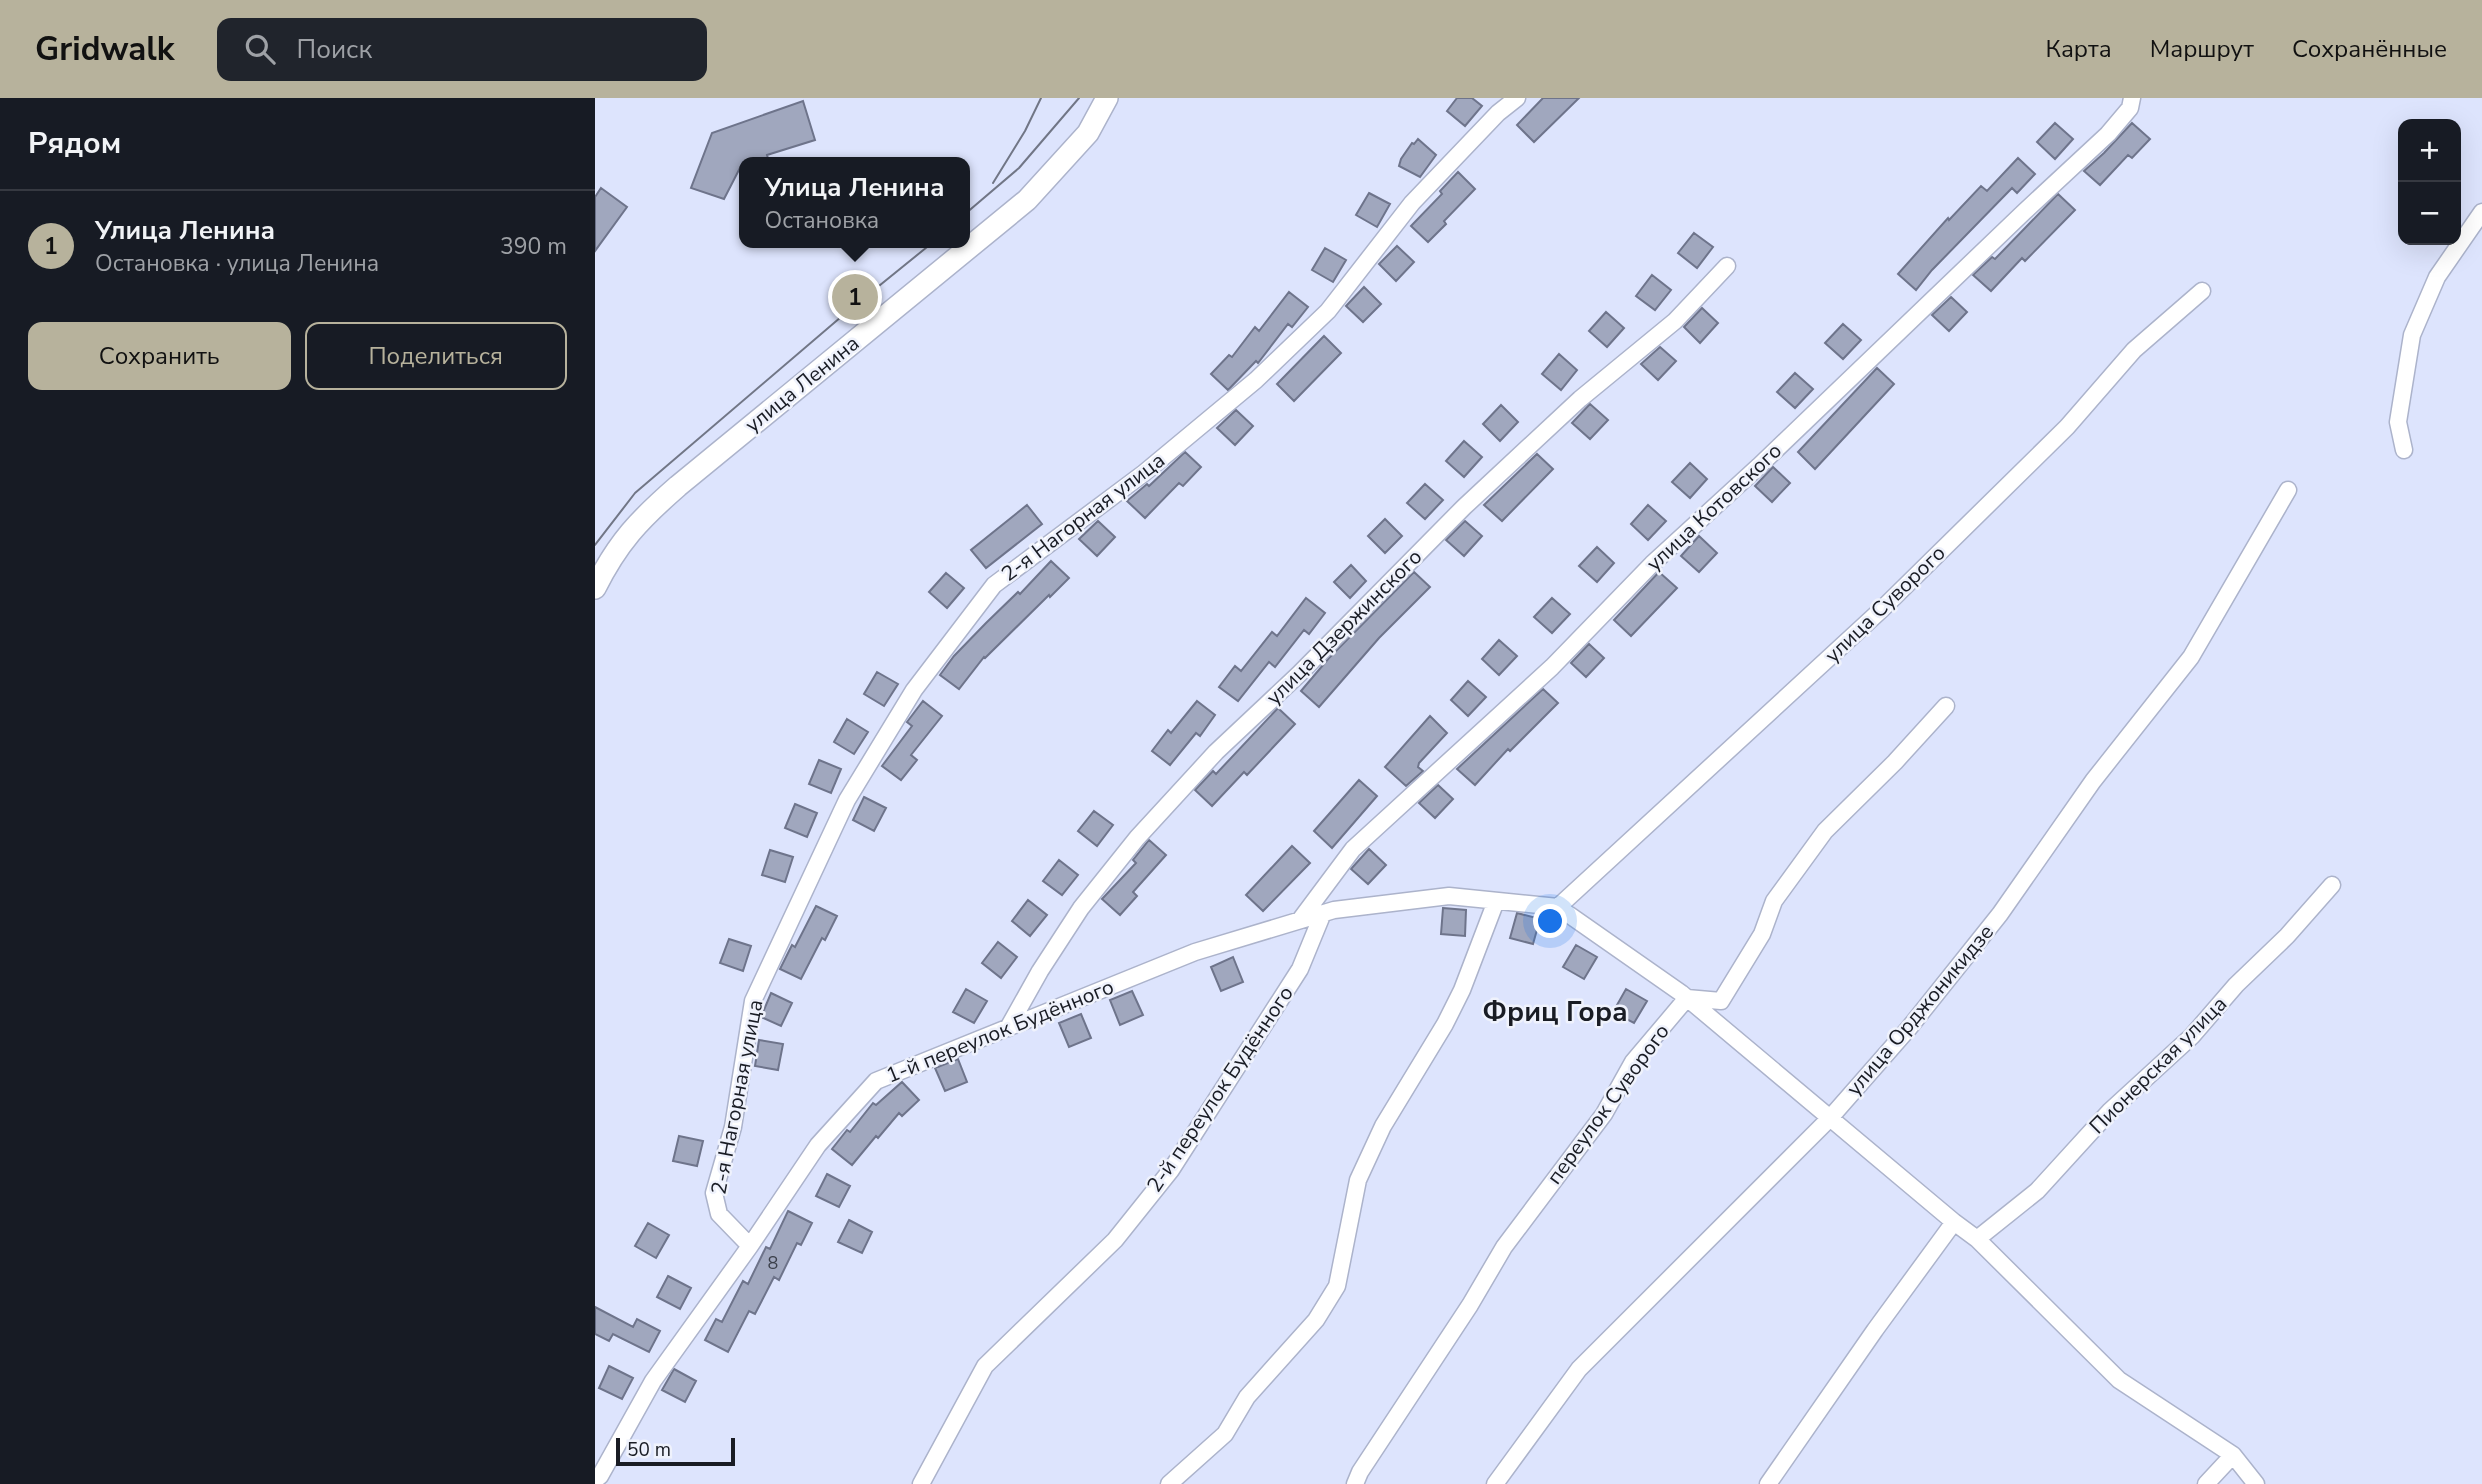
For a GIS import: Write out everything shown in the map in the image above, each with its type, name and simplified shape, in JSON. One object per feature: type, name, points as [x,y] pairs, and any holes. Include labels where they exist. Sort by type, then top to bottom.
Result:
[{"type":"main road","name":"улица Ленина","points":[[970,247],[1027,200],[1088,133],[1107,98]]},
{"type":"main road","name":"улица Ленина","points":[[595,588],[612,555],[642,518],[968,248]]},
{"type":"street","name":"2-я Нагорная улица","points":[[751,1246],[719,1214],[714,1193],[733,1127],[753,1001],[847,800],[914,690],[993,584],[1143,474],[1256,380],[1328,312],[1412,203],[1498,113],[1517,98]]},
{"type":"street","name":"улица Котовского","points":[[1300,920],[1353,849],[1552,667],[1652,564],[1759,466],[2108,134],[2130,108],[2132,98]]},
{"type":"street","points":[[2404,450],[2398,422],[2412,334],[2437,277],[2482,212]]},
{"type":"street","name":"улица Дзержинского","points":[[1008,1028],[1039,971],[1081,908],[1137,838],[1216,752],[1299,674],[1464,507],[1580,399],[1675,321],[1727,267]]},
{"type":"street","name":"улица Суворого","points":[[1558,907],[1882,609],[2067,427],[2134,350],[2202,291]]},
{"type":"street","name":"улица Орджоникидзе","points":[[1495,1484],[1579,1369],[1830,1118],[1909,1028],[2000,914],[2093,781],[2191,657],[2288,489]]},
{"type":"street","points":[[1687,998],[1721,1001],[1762,934],[1774,901],[1825,831],[1895,762],[1945,706]]},
{"type":"street","name":"Пионерская улица","points":[[1977,1239],[2037,1191],[2110,1111],[2192,1037],[2236,985],[2287,936],[2332,885]]},
{"type":"street","name":"1-й переулок Будённого","points":[[595,1480],[653,1381],[751,1246],[818,1145],[876,1081],[1195,952],[1334,910],[1449,896],[1558,907]]},
{"type":"street","points":[[1169,1484],[1225,1434],[1247,1397],[1315,1320],[1337,1286],[1358,1180],[1383,1126],[1445,1024],[1462,990],[1496,901]]},
{"type":"street","points":[[1558,907],[1687,998],[1977,1239],[2119,1380],[2233,1455],[2256,1484]]},
{"type":"street","name":"2-й переулок Будённого","points":[[921,1484],[985,1367],[1115,1240],[1171,1170],[1300,969],[1323,913]]},
{"type":"street","name":"переулок Суворого","points":[[1355,1484],[1360,1472],[1470,1305],[1504,1247],[1604,1114],[1633,1062],[1687,998]]},
{"type":"street","points":[[1768,1484],[1954,1222]]},
{"type":"street","points":[[2206,1484],[2233,1455]]},
{"type":"building","points":[[1457,98],[1472,98],[1482,106],[1465,126],[1447,111]]},
{"type":"building","points":[[1543,98],[1579,98],[1534,142],[1517,125]]},
{"type":"building","points":[[803,101],[815,140],[768,157],[739,157],[739,170],[724,199],[691,188],[712,133]]},
{"type":"building","points":[[2055,123],[2073,139],[2055,159],[2037,142]]},
{"type":"building","points":[[2132,123],[2150,139],[2132,158],[2128,155],[2100,185],[2084,171]]},
{"type":"building","points":[[1418,139],[1436,155],[1420,177],[1399,166],[1412,143]]},
{"type":"building","points":[[2018,158],[2035,174],[2017,193],[2012,188],[1916,290],[1898,274],[1981,186],[1987,191]]},
{"type":"building","points":[[1458,172],[1475,189],[1428,242],[1411,226],[1442,194],[1440,191]]},
{"type":"building","points":[[601,188],[627,207],[595,251],[595,197]]},
{"type":"building","points":[[1369,193],[1390,204],[1377,227],[1356,215]]},
{"type":"building","points":[[2058,194],[2075,210],[2025,261],[2022,258],[1991,291],[1973,275],[1992,257],[1995,259]]},
{"type":"building","points":[[1694,233],[1713,247],[1697,268],[1678,253]]},
{"type":"building","points":[[1397,246],[1414,262],[1396,281],[1379,264]]},
{"type":"building","points":[[1325,248],[1346,260],[1333,282],[1312,270]]},
{"type":"building","points":[[1652,275],[1671,290],[1655,310],[1636,296]]},
{"type":"building","points":[[1364,287],[1381,304],[1363,322],[1346,306]]},
{"type":"building","points":[[1289,292],[1308,307],[1292,327],[1288,324],[1258,363],[1256,361],[1228,390],[1211,374],[1229,355],[1232,357],[1255,327],[1259,331]]},
{"type":"building","points":[[1951,297],[1967,312],[1949,331],[1932,315]]},
{"type":"building","points":[[1702,308],[1718,323],[1700,343],[1684,327]]},
{"type":"building","points":[[1606,312],[1624,328],[1607,347],[1589,331]]},
{"type":"building","points":[[1843,324],[1861,340],[1843,359],[1825,343]]},
{"type":"building","points":[[1324,336],[1341,353],[1294,401],[1277,384]]},
{"type":"building","points":[[1660,347],[1676,361],[1658,380],[1641,364]]},
{"type":"building","points":[[1559,354],[1577,370],[1561,390],[1542,374]]},
{"type":"building","points":[[1877,368],[1894,384],[1815,469],[1798,452]]},
{"type":"building","points":[[1795,373],[1813,389],[1795,408],[1777,392]]},
{"type":"building","points":[[1590,404],[1608,420],[1590,439],[1572,423]]},
{"type":"building","points":[[1501,405],[1518,422],[1500,441],[1483,424]]},
{"type":"building","points":[[1236,410],[1253,426],[1235,445],[1217,428]]},
{"type":"building","points":[[1464,441],[1482,457],[1464,477],[1446,461]]},
{"type":"building","points":[[1185,452],[1201,467],[1183,486],[1179,483],[1145,518],[1127,501],[1147,484],[1149,486]]},
{"type":"building","points":[[1537,454],[1553,469],[1502,521],[1484,505]]},
{"type":"building","points":[[1690,463],[1707,479],[1690,498],[1672,482]]},
{"type":"building","points":[[1773,467],[1790,483],[1772,502],[1755,486]]},
{"type":"building","points":[[1425,484],[1443,500],[1425,519],[1407,503]]},
{"type":"building","points":[[1027,505],[1042,524],[986,568],[971,550]]},
{"type":"building","points":[[1648,505],[1666,521],[1648,540],[1631,524]]},
{"type":"building","points":[[1385,519],[1402,536],[1385,553],[1368,536]]},
{"type":"building","points":[[1098,521],[1115,537],[1097,556],[1079,539]]},
{"type":"building","points":[[1465,521],[1482,536],[1464,556],[1446,540]]},
{"type":"building","points":[[1699,536],[1717,553],[1699,572],[1681,556]]},
{"type":"building","points":[[1597,547],[1614,563],[1597,582],[1579,566]]},
{"type":"building","points":[[1051,561],[1069,578],[984,657],[959,689],[940,675],[954,656],[986,623],[1018,592],[1020,594]]},
{"type":"building","points":[[1351,565],[1366,581],[1350,598],[1334,582]]},
{"type":"building","points":[[1414,572],[1430,587],[1379,638],[1319,707],[1301,691],[1329,658]]},
{"type":"building","points":[[1659,572],[1677,588],[1631,636],[1614,620]]},
{"type":"building","points":[[946,573],[964,588],[947,608],[929,592]]},
{"type":"building","points":[[1306,598],[1325,613],[1309,634],[1304,630],[1275,667],[1269,662],[1238,701],[1219,687],[1235,666],[1241,671],[1272,632],[1277,636]]},
{"type":"building","points":[[1552,598],[1570,614],[1552,633],[1534,617]]},
{"type":"building","points":[[1499,640],[1517,656],[1499,675],[1482,659]]},
{"type":"building","points":[[1589,644],[1604,658],[1586,677],[1571,663]]},
{"type":"building","points":[[877,672],[898,684],[884,706],[864,694]]},
{"type":"building","points":[[1468,681],[1486,697],[1468,716],[1451,700]]},
{"type":"building","points":[[1543,689],[1558,703],[1510,751],[1508,749],[1475,785],[1457,769]]},
{"type":"building","points":[[923,701],[942,716],[911,755],[917,760],[901,780],[882,766],[912,726],[907,722]]},
{"type":"building","points":[[1197,701],[1215,715],[1200,736],[1196,733],[1170,765],[1152,751],[1168,730],[1171,733]]},
{"type":"building","points":[[1278,708],[1295,724],[1247,775],[1244,772],[1212,806],[1195,790],[1213,771],[1216,774]]},
{"type":"building","points":[[1430,716],[1447,733],[1419,763],[1418,767],[1423,771],[1406,786],[1385,767]]},
{"type":"building","points":[[847,719],[868,732],[854,754],[834,742]]},
{"type":"building","points":[[819,760],[841,769],[831,793],[809,784]]},
{"type":"building","points":[[1359,780],[1377,796],[1332,848],[1314,831]]},
{"type":"building","points":[[1438,785],[1453,799],[1435,818],[1419,803]]},
{"type":"building","points":[[864,797],[886,808],[874,831],[853,820]]},
{"type":"building","points":[[795,804],[817,813],[807,837],[785,828]]},
{"type":"building","points":[[1094,811],[1113,825],[1097,846],[1078,831]]},
{"type":"building","points":[[1149,840],[1166,855],[1133,892],[1137,896],[1120,915],[1102,899],[1136,863],[1133,860]]},
{"type":"building","points":[[1292,846],[1310,863],[1263,911],[1246,895]]},
{"type":"building","points":[[1369,849],[1386,865],[1368,884],[1351,869]]},
{"type":"building","points":[[770,850],[793,857],[785,882],[762,875]]},
{"type":"building","points":[[1059,860],[1078,875],[1062,895],[1043,881]]},
{"type":"building","points":[[1028,900],[1047,915],[1030,936],[1012,921]]},
{"type":"building","points":[[816,906],[837,916],[825,940],[822,938],[801,979],[780,969],[792,945],[795,947]]},
{"type":"building","points":[[1443,908],[1466,910],[1465,936],[1441,934]]},
{"type":"building","points":[[1517,913],[1540,919],[1533,944],[1510,938]]},
{"type":"building","points":[[729,939],[751,946],[743,971],[720,963]]},
{"type":"building","points":[[998,942],[1017,957],[1001,978],[982,963]]},
{"type":"building","points":[[1576,945],[1597,957],[1584,979],[1563,967]]},
{"type":"building","points":[[1233,957],[1243,982],[1221,991],[1211,967]]},
{"type":"building","points":[[966,989],[987,1001],[974,1023],[953,1012]]},
{"type":"building","points":[[1626,989],[1647,1001],[1634,1023],[1613,1012]]},
{"type":"building","points":[[1132,991],[1143,1015],[1120,1025],[1110,1000]]},
{"type":"building","points":[[771,993],[792,1003],[781,1026],[761,1017]]},
{"type":"building","points":[[1081,1014],[1091,1038],[1069,1047],[1059,1023]]},
{"type":"building","points":[[759,1040],[783,1044],[778,1070],[755,1066]]},
{"type":"building","points":[[958,1059],[967,1082],[945,1091],[935,1068]]},
{"type":"building","points":[[902,1082],[919,1100],[902,1116],[899,1113],[852,1165],[832,1149],[847,1130],[850,1132],[873,1103],[876,1105]]},
{"type":"building","points":[[679,1136],[703,1141],[697,1166],[673,1161]]},
{"type":"building","points":[[827,1174],[850,1186],[839,1207],[816,1196]]},
{"type":"building","points":[[788,1211],[812,1223],[801,1245],[797,1243],[779,1280],[774,1277],[755,1314],[749,1311],[728,1352],[705,1340],[716,1319],[722,1322],[743,1281],[748,1284],[766,1247],[770,1249]]},
{"type":"building","points":[[849,1220],[872,1232],[862,1253],[838,1242]]},
{"type":"building","points":[[648,1223],[669,1235],[656,1258],[635,1246]]},
{"type":"building","points":[[668,1276],[691,1288],[680,1309],[657,1297]]},
{"type":"building","points":[[595,1307],[633,1327],[637,1319],[660,1331],[649,1352],[613,1334],[609,1341],[595,1334]]},
{"type":"building","points":[[609,1366],[633,1378],[622,1399],[599,1388]]},
{"type":"building","points":[[674,1369],[696,1381],[685,1402],[662,1390]]},
{"type":"tram line","points":[[993,183],[1025,131],[1041,98]]},
{"type":"tram line","points":[[970,210],[1019,168],[1079,98]]},
{"type":"tram line","points":[[595,545],[635,493],[926,248]]},
{"type":"place","name":"Улица Ленина","points":[[855,297]]},
{"type":"district","name":"Фриц Гора","points":[[1555,1011]]}]
